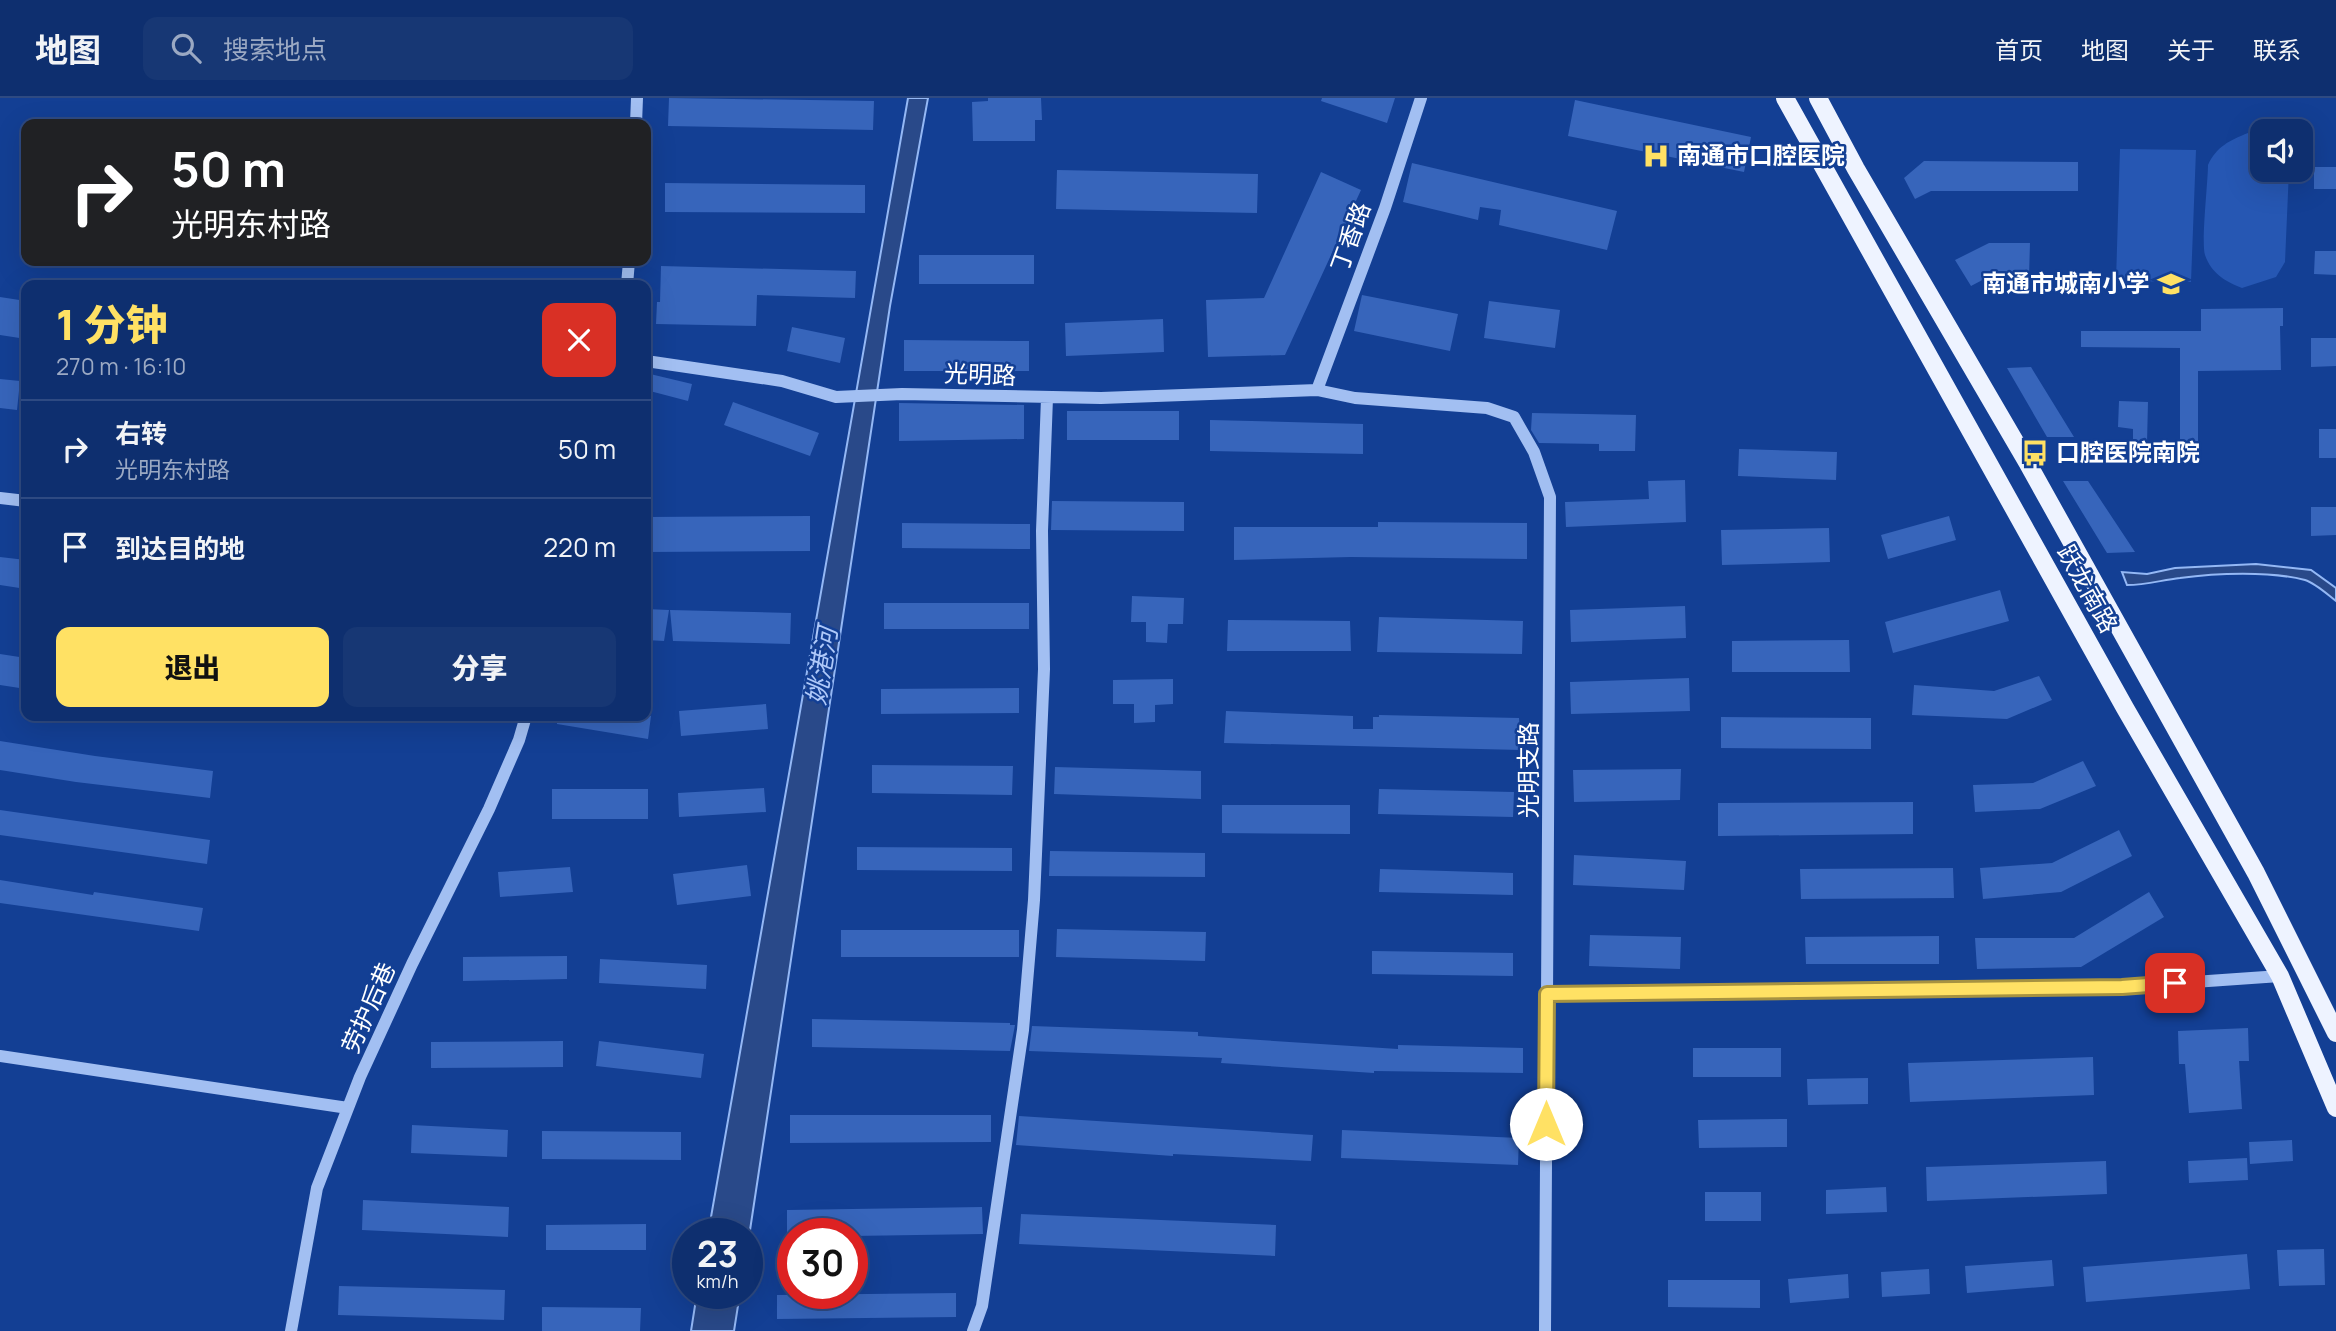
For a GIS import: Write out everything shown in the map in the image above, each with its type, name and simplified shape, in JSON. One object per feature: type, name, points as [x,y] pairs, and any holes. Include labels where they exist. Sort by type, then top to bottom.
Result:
[{"type":"main road","name":"跃龙南路","points":[[1785,98],[2125,708],[2280,976],[2336,1108]]},
{"type":"main road","name":"跃龙南路","points":[[1818,98],[1856,169],[2027,462],[2256,873],[2336,1033]]},
{"type":"street","points":[[636,119],[637,98]]},
{"type":"street","name":"丁香路","points":[[1317,390],[1385,208],[1421,98]]},
{"type":"street","name":"光明路","points":[[651,362],[782,381],[836,397],[890,395],[1046,398],[1317,390]]},
{"type":"street","name":"光明支路","points":[[1317,390],[1355,398],[1487,408],[1514,417],[1534,452],[1550,497],[1545,1331]]},
{"type":"street","points":[[973,1331],[982,1306],[1023,1030],[1034,900],[1044,669],[1041,531],[1046,398]]},
{"type":"street","points":[[0,498],[21,500]]},
{"type":"street","name":"劳护后巷","points":[[290,1331],[317,1188],[348,1108],[412,964],[489,809],[525,721]]},
{"type":"street","points":[[1547,994],[2122,987],[2280,976]]},
{"type":"street","points":[[0,1056],[348,1108]]},
{"type":"shaded area","points":[[2250,134],[2250,182],[2288,182],[2285,262],[2276,277],[2242,288],[2230,283],[2211,267],[2204,248],[2208,165],[2215,153],[2235,138]]},
{"type":"shaded area","points":[[2120,149],[2196,150],[2191,282],[2116,281]]},
{"type":"water","name":"姚港河","points":[[908,98],[928,98],[890,306],[752,1218],[711,1218]]},
{"type":"water","points":[[2256,564],[2311,570],[2336,588],[2336,601],[2313,584],[2291,577],[2226,574],[2127,585],[2122,572],[2147,574],[2175,568]]},
{"type":"water","points":[[694,1309],[737,1309],[734,1331],[691,1331]]},
{"type":"building","points":[[669,98],[874,101],[873,130],[668,126]]},
{"type":"building","points":[[988,98],[1041,98],[1042,120],[1035,120],[1035,141],[973,141],[972,102],[988,101]]},
{"type":"building","points":[[1322,98],[1395,98],[1387,123],[1321,101]]},
{"type":"building","points":[[1575,100],[1751,137],[1744,172],[1568,136]]},
{"type":"building","points":[[1924,161],[2078,162],[2078,191],[1931,191],[1915,199],[1904,178]]},
{"type":"building","points":[[1412,163],[1617,211],[1607,250],[1499,225],[1501,210],[1480,207],[1478,220],[1403,202]]},
{"type":"building","points":[[2314,167],[2336,167],[2336,189],[2314,189]]},
{"type":"building","points":[[1057,170],[1258,174],[1257,213],[1056,209]]},
{"type":"building","points":[[1321,172],[1361,190],[1285,355],[1208,357],[1206,300],[1264,298]]},
{"type":"building","points":[[665,183],[865,185],[865,213],[665,212]]},
{"type":"building","points":[[1989,243],[2030,243],[2029,277],[1990,276],[1971,286],[1955,260]]},
{"type":"building","points":[[2315,251],[2336,251],[2336,275],[2314,274]]},
{"type":"building","points":[[919,255],[1034,255],[1034,284],[919,284]]},
{"type":"building","points":[[661,266],[856,271],[855,298],[757,295],[756,326],[656,324]]},
{"type":"building","points":[[1362,295],[1458,314],[1450,351],[1354,331]]},
{"type":"building","points":[[0,297],[21,300],[21,338],[0,335]]},
{"type":"building","points":[[1489,301],[1560,310],[1555,348],[1484,338]]},
{"type":"building","points":[[2283,308],[2283,326],[2280,326],[2281,370],[2198,371],[2198,461],[2133,461],[2133,429],[2118,427],[2119,401],[2148,402],[2147,443],[2180,443],[2180,348],[2081,347],[2081,331],[2201,331],[2201,309]]},
{"type":"building","points":[[1163,319],[1164,352],[1066,356],[1065,323]]},
{"type":"building","points":[[792,327],[845,338],[840,363],[787,351]]},
{"type":"building","points":[[2311,338],[2336,338],[2336,366],[2311,367]]},
{"type":"building","points":[[904,340],[1029,341],[1029,371],[904,371]]},
{"type":"building","points":[[2031,367],[2074,437],[2047,437],[2007,368]]},
{"type":"building","points":[[651,374],[692,384],[688,401],[651,391]]},
{"type":"building","points":[[0,379],[20,381],[17,410],[0,408]]},
{"type":"building","points":[[733,402],[819,433],[810,456],[724,425]]},
{"type":"building","points":[[899,403],[1024,405],[1024,439],[899,441]]},
{"type":"building","points":[[1067,411],[1179,411],[1179,440],[1067,440]]},
{"type":"building","points":[[1532,413],[1636,415],[1635,451],[1599,451],[1599,444],[1539,443],[1531,430]]},
{"type":"building","points":[[1210,420],[1363,424],[1363,454],[1210,451]]},
{"type":"building","points":[[2319,429],[2336,429],[2336,458],[2319,458]]},
{"type":"building","points":[[1739,449],[1837,452],[1836,480],[1738,476]]},
{"type":"building","points":[[1685,480],[1686,522],[1566,527],[1565,502],[1649,499],[1648,481]]},
{"type":"building","points":[[2063,481],[2088,481],[2135,552],[2107,553]]},
{"type":"building","points":[[1052,501],[1184,502],[1184,531],[1051,530]]},
{"type":"building","points":[[2311,507],[2336,507],[2336,535],[2311,536]]},
{"type":"building","points":[[810,516],[810,551],[651,552],[651,517]]},
{"type":"building","points":[[1949,516],[1956,540],[1888,559],[1881,535]]},
{"type":"building","points":[[1378,522],[1527,523],[1527,559],[1351,557],[1234,560],[1234,527],[1378,527]]},
{"type":"building","points":[[902,523],[1030,524],[1030,549],[902,548]]},
{"type":"building","points":[[1829,528],[1830,562],[1722,565],[1721,530]]},
{"type":"building","points":[[0,557],[21,559],[21,588],[0,585]]},
{"type":"building","points":[[2000,590],[2009,621],[1893,653],[1885,622]]},
{"type":"building","points":[[1132,596],[1184,598],[1183,624],[1168,624],[1167,643],[1146,642],[1146,622],[1131,622]]},
{"type":"building","points":[[884,603],[1029,603],[1029,629],[884,629]]},
{"type":"building","points":[[1685,606],[1686,638],[1571,642],[1570,610]]},
{"type":"building","points":[[651,609],[669,610],[664,641],[651,640]]},
{"type":"building","points":[[670,610],[791,613],[790,644],[673,641]]},
{"type":"building","points":[[1379,617],[1523,621],[1522,654],[1377,652]]},
{"type":"building","points":[[1228,620],[1350,621],[1351,651],[1227,651]]},
{"type":"building","points":[[1849,640],[1850,672],[1732,672],[1732,641]]},
{"type":"building","points":[[0,654],[21,657],[21,688],[0,685]]},
{"type":"building","points":[[2039,676],[2052,700],[2007,719],[1912,715],[1914,685],[1994,691]]},
{"type":"building","points":[[1689,678],[1690,711],[1571,714],[1570,682]]},
{"type":"building","points":[[1173,679],[1173,704],[1155,705],[1155,722],[1134,723],[1134,704],[1113,704],[1113,680]]},
{"type":"building","points":[[1019,688],[1019,713],[881,714],[881,689]]},
{"type":"building","points":[[766,704],[768,729],[681,736],[679,711]]},
{"type":"building","points":[[1226,711],[1353,716],[1353,729],[1373,729],[1373,717],[1379,715],[1519,718],[1521,750],[1224,743]]},
{"type":"building","points":[[1721,717],[1871,718],[1871,749],[1721,748]]},
{"type":"building","points":[[557,721],[650,721],[648,739],[557,724]]},
{"type":"building","points":[[0,741],[213,771],[210,798],[0,770]]},
{"type":"building","points":[[2083,761],[2096,786],[2040,809],[1975,812],[1973,785],[2033,783]]},
{"type":"building","points":[[872,765],[1013,766],[1012,795],[872,793]]},
{"type":"building","points":[[1055,767],[1201,771],[1201,799],[1054,794]]},
{"type":"building","points":[[1681,769],[1680,800],[1574,802],[1573,770]]},
{"type":"building","points":[[764,788],[766,812],[679,817],[678,793]]},
{"type":"building","points":[[552,789],[648,789],[648,819],[552,819]]},
{"type":"building","points":[[1379,789],[1514,792],[1513,817],[1378,814]]},
{"type":"building","points":[[1913,802],[1913,834],[1718,836],[1718,803]]},
{"type":"building","points":[[1222,805],[1350,805],[1350,834],[1222,833]]},
{"type":"building","points":[[0,810],[210,840],[207,864],[0,835]]},
{"type":"building","points":[[2119,830],[2132,856],[2061,892],[1983,899],[1980,868],[2052,863]]},
{"type":"building","points":[[857,847],[1012,848],[1012,871],[857,870]]},
{"type":"building","points":[[1050,851],[1205,853],[1205,877],[1049,876]]},
{"type":"building","points":[[1574,855],[1686,861],[1684,890],[1573,885]]},
{"type":"building","points":[[747,865],[751,896],[677,905],[673,874]]},
{"type":"building","points":[[570,867],[573,892],[500,897],[498,872]]},
{"type":"building","points":[[1953,868],[1954,898],[1801,899],[1800,869]]},
{"type":"building","points":[[1380,869],[1513,873],[1513,895],[1379,892]]},
{"type":"building","points":[[0,880],[93,895],[94,892],[203,908],[199,931],[0,903]]},
{"type":"building","points":[[2149,892],[2164,917],[2081,967],[1977,969],[1975,938],[2074,938]]},
{"type":"building","points":[[1057,929],[1206,932],[1205,961],[1056,957]]},
{"type":"building","points":[[841,930],[1019,930],[1019,957],[841,957]]},
{"type":"building","points":[[1590,935],[1681,937],[1680,969],[1589,966]]},
{"type":"building","points":[[1939,936],[1939,964],[1806,964],[1805,937]]},
{"type":"building","points":[[1372,951],[1513,953],[1513,976],[1372,974]]},
{"type":"building","points":[[567,956],[567,979],[463,981],[463,957]]},
{"type":"building","points":[[600,959],[707,965],[706,989],[599,983]]},
{"type":"building","points":[[812,1019],[1015,1025],[1010,1051],[812,1047]]},
{"type":"building","points":[[1032,1026],[1198,1032],[1198,1036],[1398,1049],[1398,1045],[1523,1048],[1523,1073],[1374,1073],[1221,1063],[1222,1058],[1029,1051]]},
{"type":"building","points":[[2248,1028],[2249,1061],[2239,1061],[2242,1109],[2189,1113],[2185,1064],[2179,1064],[2178,1031]]},
{"type":"building","points":[[563,1041],[563,1067],[431,1068],[431,1042]]},
{"type":"building","points":[[599,1041],[704,1054],[701,1078],[596,1066]]},
{"type":"building","points":[[1693,1048],[1781,1048],[1781,1077],[1693,1077]]},
{"type":"building","points":[[2093,1057],[2094,1095],[1910,1102],[1908,1063]]},
{"type":"building","points":[[1868,1078],[1868,1104],[1808,1105],[1807,1079]]},
{"type":"building","points":[[790,1115],[991,1115],[991,1142],[790,1143]]},
{"type":"building","points":[[1019,1116],[1313,1135],[1311,1161],[1173,1156],[1016,1145]]},
{"type":"building","points":[[1787,1119],[1787,1147],[1699,1148],[1698,1120]]},
{"type":"building","points":[[412,1125],[508,1130],[507,1157],[411,1153]]},
{"type":"building","points":[[1342,1130],[1519,1138],[1518,1165],[1341,1158]]},
{"type":"building","points":[[542,1131],[681,1132],[681,1160],[542,1159]]},
{"type":"building","points":[[2292,1140],[2293,1161],[2250,1164],[2249,1142]]},
{"type":"building","points":[[2247,1158],[2248,1180],[2189,1183],[2188,1161]]},
{"type":"building","points":[[2106,1161],[2107,1194],[1927,1201],[1926,1167]]},
{"type":"building","points":[[1886,1187],[1887,1212],[1826,1214],[1826,1190]]},
{"type":"building","points":[[1705,1192],[1761,1192],[1761,1221],[1705,1221]]},
{"type":"building","points":[[363,1200],[509,1207],[508,1237],[362,1230]]},
{"type":"building","points":[[982,1207],[983,1234],[868,1236],[868,1218],[787,1218],[787,1210]]},
{"type":"building","points":[[1021,1214],[1276,1225],[1275,1256],[1019,1244]]},
{"type":"building","points":[[646,1224],[646,1250],[546,1250],[546,1225]]},
{"type":"building","points":[[2324,1249],[2325,1285],[2279,1286],[2277,1250]]},
{"type":"building","points":[[2247,1254],[2250,1289],[2086,1302],[2083,1267]]},
{"type":"building","points":[[2052,1260],[2054,1286],[1967,1293],[1965,1266]]},
{"type":"building","points":[[1929,1269],[1930,1294],[1882,1297],[1881,1272]]},
{"type":"building","points":[[1848,1274],[1849,1298],[1790,1303],[1788,1279]]},
{"type":"building","points":[[1668,1280],[1760,1280],[1760,1308],[1668,1307]]},
{"type":"building","points":[[339,1286],[505,1290],[504,1320],[338,1315]]},
{"type":"building","points":[[956,1293],[956,1317],[777,1319],[777,1309],[868,1309],[868,1294]]},
{"type":"building","points":[[542,1307],[641,1308],[640,1331],[542,1331]]},
{"type":"place","name":"南通市口腔医院","points":[[1656,156]]},
{"type":"place","name":"南通市城南小学","points":[[2171,284]]},
{"type":"place","name":"口腔医院南院","points":[[2035,453]]},
{"type":"route","points":[[1546,1124],[1547,994],[2122,987],[2175,983]]}]
